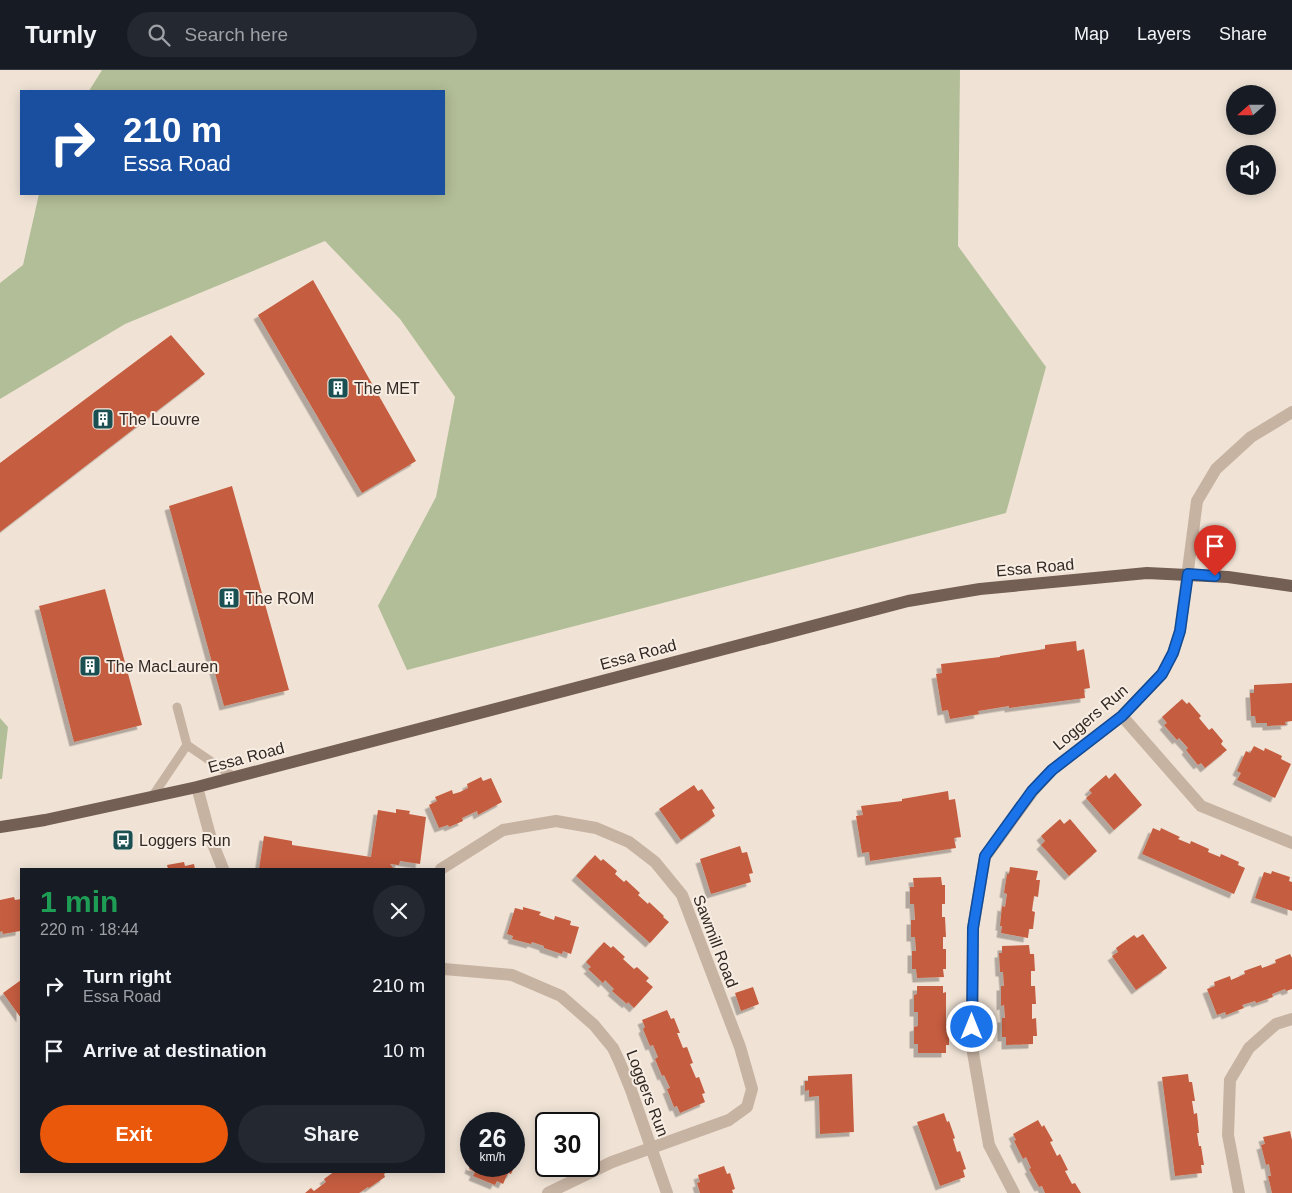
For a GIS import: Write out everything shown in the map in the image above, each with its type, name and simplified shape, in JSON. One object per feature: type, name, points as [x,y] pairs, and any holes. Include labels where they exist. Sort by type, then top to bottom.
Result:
[{"type":"main road","name":"Essa Road","points":[[0,828],[196,787],[908,601],[989,588],[1147,573],[1228,577],[1292,586]]},
{"type":"street","name":"Loggers Run","points":[[1014,1193],[989,1145],[972,1047],[973,928],[985,856],[1032,791],[1052,770],[1122,716],[1162,674],[1173,653],[1180,631],[1198,501],[1216,469],[1251,437],[1292,412]]},
{"type":"street","points":[[1122,716],[1201,806],[1292,843]]},
{"type":"street","points":[[196,787],[211,839],[223,868]]},
{"type":"street","name":"Sawmill Road","points":[[443,868],[503,830],[556,820],[596,828],[630,842],[655,862],[682,895],[740,1047],[752,1089],[746,1107],[729,1120],[612,1162],[548,1193]]},
{"type":"street","name":"Loggers Run","points":[[445,969],[512,975],[561,996],[594,1025],[613,1048],[632,1090],[667,1193]]},
{"type":"street","points":[[1240,1193],[1228,1135],[1230,1080],[1248,1048],[1276,1024],[1292,1019]]},
{"type":"lane","points":[[176,707],[186,746],[234,777]]},
{"type":"lane","points":[[152,797],[186,746]]},
{"type":"green space","points":[[102,70],[960,70],[958,246],[1046,367],[1006,513],[407,670],[378,606],[436,497],[455,397],[400,319],[325,241],[125,324],[0,399],[0,283],[23,265],[39,195],[445,195],[445,90],[90,90]]},
{"type":"green space","points":[[0,718],[8,727],[2,779],[0,779]]},
{"type":"building","name":"The MET","points":[[313,280],[416,461],[362,493],[258,315]]},
{"type":"building","name":"The Louvre","points":[[171,335],[205,374],[0,532],[0,463]]},
{"type":"building","name":"The ROM","points":[[232,486],[289,690],[224,706],[169,506]]},
{"type":"building","name":"The MacLauren","points":[[105,589],[142,725],[74,742],[39,606]]},
{"type":"building","points":[[1076,641],[1077,651],[1084,649],[1090,688],[1084,689],[1085,698],[1009,708],[1009,706],[978,711],[979,714],[950,719],[948,710],[942,711],[936,674],[942,673],[941,664],[1000,657],[1045,649],[1045,645]]},
{"type":"building","points":[[1292,683],[1292,721],[1285,722],[1286,725],[1267,726],[1267,723],[1256,723],[1255,716],[1251,716],[1250,693],[1254,693],[1254,685]]},
{"type":"building","points":[[1182,699],[1187,704],[1189,702],[1201,716],[1199,718],[1209,730],[1212,728],[1223,741],[1221,744],[1227,750],[1205,768],[1201,763],[1198,765],[1186,750],[1188,748],[1179,738],[1177,740],[1164,725],[1167,723],[1162,717]]},
{"type":"building","points":[[1254,746],[1264,751],[1265,748],[1282,756],[1281,759],[1291,764],[1275,798],[1237,780],[1241,773],[1237,771],[1246,751],[1250,753]]},
{"type":"building","points":[[1115,773],[1142,805],[1114,830],[1086,798],[1092,793],[1089,790],[1106,775],[1109,779]]},
{"type":"building","points":[[481,777],[483,781],[491,778],[502,802],[478,815],[477,811],[462,818],[463,821],[449,827],[448,825],[439,828],[429,805],[437,801],[435,797],[452,790],[453,794],[460,792],[468,788],[467,784]]},
{"type":"building","points":[[694,785],[698,791],[702,789],[715,808],[712,810],[715,816],[681,840],[659,809]]},
{"type":"building","points":[[948,791],[949,800],[955,799],[961,837],[954,838],[956,848],[870,861],[869,852],[862,853],[856,816],[863,815],[861,806],[902,801],[902,799]]},
{"type":"building","points":[[396,809],[410,811],[409,814],[426,817],[420,864],[400,861],[399,865],[390,864],[393,868],[259,868],[264,836],[292,841],[292,845],[371,857],[378,810],[396,813]]},
{"type":"building","points":[[1060,819],[1064,824],[1070,819],[1097,851],[1069,876],[1041,845],[1045,841],[1041,836]]},
{"type":"building","points":[[1153,828],[1160,831],[1161,828],[1180,837],[1178,839],[1190,844],[1191,841],[1209,849],[1208,852],[1220,857],[1221,854],[1239,862],[1238,865],[1245,868],[1234,894],[1142,854]]},
{"type":"building","points":[[740,846],[742,853],[747,852],[753,873],[749,874],[751,882],[711,894],[700,859]]},
{"type":"building","points":[[595,855],[617,871],[615,874],[624,882],[626,880],[640,893],[638,895],[648,904],[649,902],[669,922],[650,943],[576,876]]},
{"type":"building","points":[[184,862],[185,866],[194,864],[195,868],[168,868],[167,865]]},
{"type":"building","points":[[1010,867],[1038,871],[1036,880],[1040,880],[1038,897],[1034,896],[1032,911],[1035,912],[1033,929],[1029,929],[1028,938],[1001,933],[1002,906],[1005,907],[1007,894],[1004,893]]},
{"type":"building","points":[[1272,871],[1290,877],[1289,881],[1292,882],[1292,911],[1255,898],[1264,872],[1271,874]]},
{"type":"building","points":[[941,877],[942,885],[945,885],[945,904],[942,904],[942,917],[945,917],[946,937],[943,937],[943,949],[946,949],[946,969],[943,969],[944,977],[917,978],[916,969],[912,969],[912,951],[916,951],[915,937],[911,937],[911,920],[915,920],[914,904],[910,904],[910,887],[914,887],[913,878]]},
{"type":"building","points":[[14,897],[15,900],[20,899],[20,931],[3,934],[2,931],[0,932],[0,900]]},
{"type":"building","points":[[523,907],[541,912],[539,915],[554,920],[555,916],[571,921],[570,925],[579,927],[571,954],[563,951],[562,954],[532,942],[531,944],[512,939],[513,936],[507,934],[515,908],[523,910]]},
{"type":"building","points":[[1143,934],[1167,968],[1136,990],[1112,956],[1118,952],[1116,948],[1134,935],[1137,938]]},
{"type":"building","points":[[604,942],[611,948],[613,946],[634,969],[637,967],[649,978],[646,981],[653,987],[634,1008],[612,991],[614,989],[605,980],[603,983],[588,969],[591,967],[586,962]]},
{"type":"building","points":[[1029,945],[1030,954],[1034,954],[1035,971],[1031,971],[1031,986],[1035,986],[1036,1004],[1032,1004],[1032,1019],[1036,1018],[1037,1036],[1033,1036],[1033,1044],[1006,1045],[1006,1037],[1002,1037],[1002,1018],[1005,1018],[1004,1005],[1001,1006],[1001,986],[1004,986],[1003,972],[1000,972],[999,953],[1002,953],[1002,946]]},
{"type":"building","points":[[1290,954],[1292,958],[1292,989],[1286,991],[1285,989],[1272,994],[1273,997],[1256,1003],[1255,1001],[1242,1005],[1244,1008],[1226,1015],[1225,1012],[1217,1015],[1207,989],[1215,986],[1214,982],[1230,976],[1231,980],[1245,974],[1244,971],[1261,965],[1262,968],[1276,963],[1275,960]]},
{"type":"building","points":[[20,981],[20,1017],[3,993]]},
{"type":"building","points":[[917,986],[943,986],[943,993],[946,992],[946,1024],[949,1024],[949,1045],[946,1045],[946,1053],[918,1053],[918,1044],[914,1044],[914,1027],[918,1026],[918,1012],[914,1012],[914,995],[917,994]]},
{"type":"building","points":[[753,987],[759,1004],[741,1011],[735,993]]},
{"type":"building","points":[[667,1010],[671,1019],[674,1018],[683,1048],[687,1047],[693,1063],[690,1064],[696,1078],[699,1077],[705,1093],[702,1094],[705,1102],[680,1113],[677,1106],[674,1107],[667,1089],[670,1088],[664,1075],[662,1076],[655,1059],[658,1057],[653,1045],[650,1046],[643,1029],[645,1027],[642,1020]]},
{"type":"building","points":[[852,1074],[854,1132],[820,1134],[819,1096],[809,1097],[809,1090],[805,1091],[805,1081],[808,1081],[808,1076]]},
{"type":"building","points":[[1188,1074],[1189,1082],[1192,1082],[1195,1101],[1192,1101],[1194,1114],[1197,1113],[1199,1133],[1197,1133],[1204,1165],[1201,1165],[1202,1173],[1175,1176],[1162,1077]]},
{"type":"building","points":[[944,1113],[955,1138],[953,1139],[957,1152],[960,1151],[966,1169],[963,1170],[965,1177],[940,1186],[917,1122]]},
{"type":"building","points":[[1038,1120],[1042,1127],[1044,1125],[1053,1141],[1050,1142],[1057,1156],[1060,1154],[1068,1170],[1065,1171],[1072,1184],[1075,1183],[1081,1193],[1045,1193],[1042,1186],[1039,1187],[1029,1169],[1031,1168],[1026,1157],[1023,1159],[1014,1141],[1016,1140],[1013,1134]]},
{"type":"building","points":[[1290,1131],[1292,1140],[1292,1193],[1272,1193],[1268,1176],[1271,1176],[1269,1164],[1266,1165],[1261,1145],[1265,1144],[1263,1137]]},
{"type":"building","points":[[724,1166],[727,1174],[730,1173],[735,1189],[732,1190],[733,1193],[700,1193],[697,1183],[700,1182],[698,1175]]},
{"type":"building","points":[[332,1173],[385,1173],[385,1177],[359,1193],[305,1193],[311,1188],[314,1191],[326,1182],[324,1179]]},
{"type":"building","points":[[475,1177],[506,1177],[503,1184],[497,1181],[495,1185]]},
{"type":"place","name":"The MET","points":[[338,388]]},
{"type":"place","name":"The Louvre","points":[[103,419]]},
{"type":"place","name":"The ROM","points":[[229,598]]},
{"type":"place","name":"The MacLauren","points":[[90,666]]},
{"type":"place","name":"Loggers Run","points":[[123,840]]},
{"type":"route","points":[[972,1027],[973,928],[985,856],[1032,791],[1052,770],[1122,716],[1162,674],[1173,653],[1180,631],[1188,574],[1215,576]]}]
